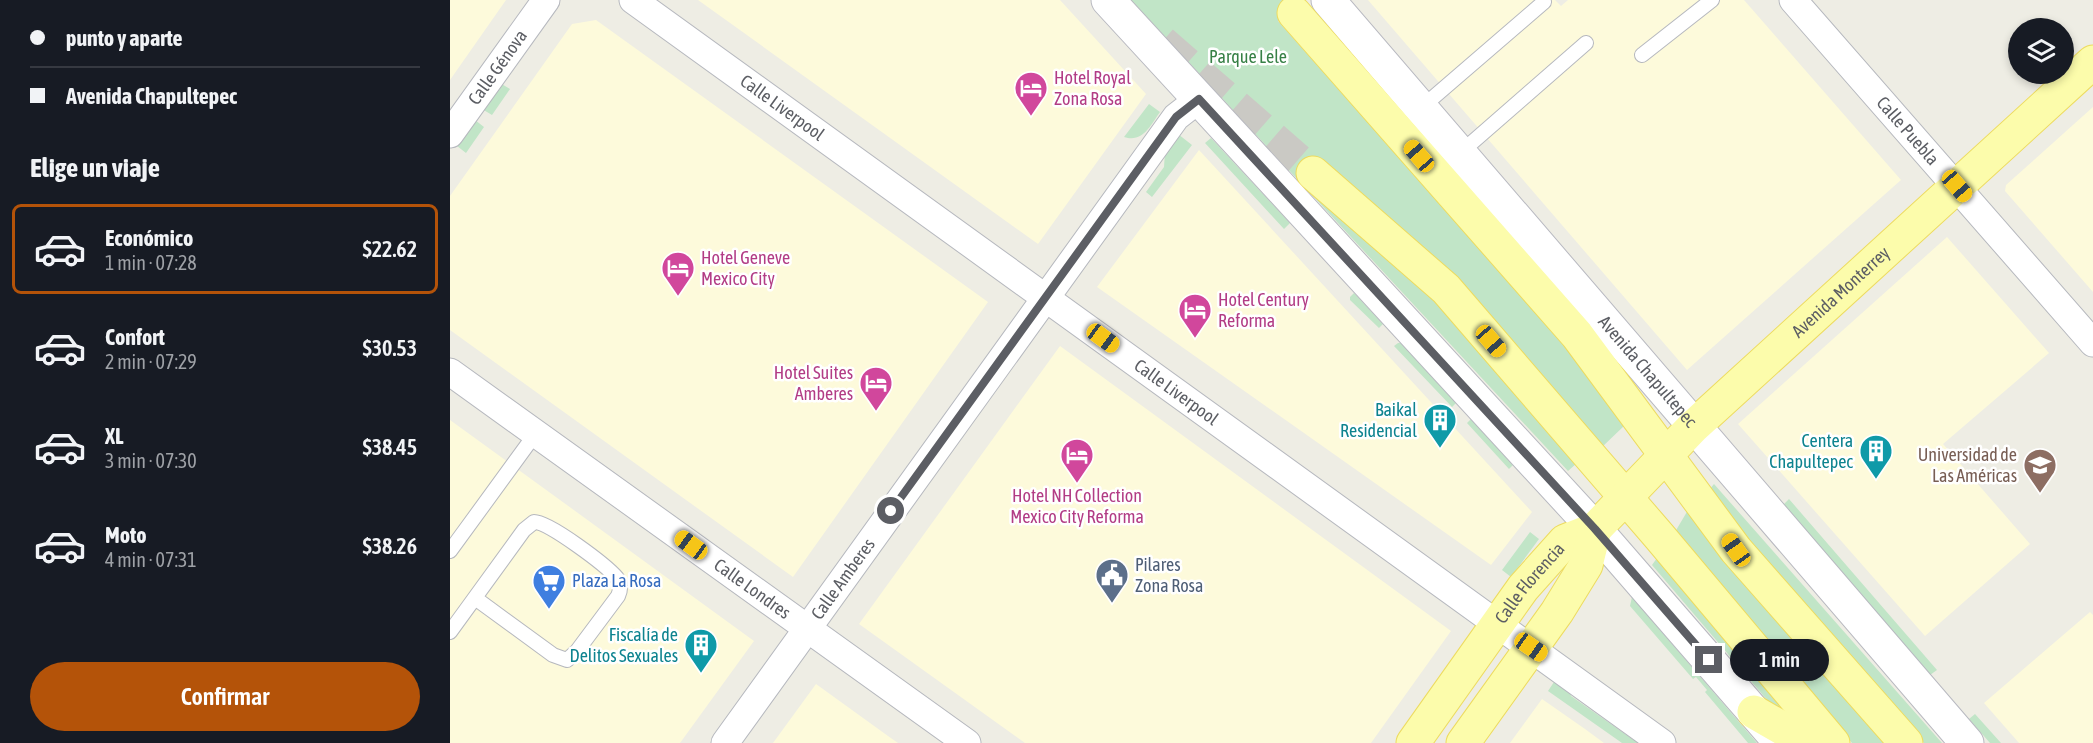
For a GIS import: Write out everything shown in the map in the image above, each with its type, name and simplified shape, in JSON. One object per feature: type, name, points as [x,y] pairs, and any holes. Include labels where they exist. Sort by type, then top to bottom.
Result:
[{"type":"main road","points":[[1108,0],[1595,529],[1781,743]]},
{"type":"main road","name":"Avenida Chapultepec","points":[[1328,0],[1967,743]]},
{"type":"main road","name":"Avenida Chapultepec","points":[[1294,13],[1577,335],[1736,550],[1906,743]]},
{"type":"main road","name":"Avenida Monterrey","points":[[1595,529],[1693,427],[2093,62]]},
{"type":"main road","points":[[1313,173],[1446,289],[1833,743]]},
{"type":"main road","name":"Calle Florencia","points":[[1413,743],[1523,588],[1565,541],[1595,529]]},
{"type":"main road","name":"Calle Florencia","points":[[1463,743],[1586,565],[1595,529]]},
{"type":"main road","points":[[1754,712],[1808,743]]},
{"type":"street","name":"Calle Génova","points":[[450,134],[546,0]]},
{"type":"street","name":"Calle Liverpool","points":[[633,0],[1499,623],[1662,743]]},
{"type":"street","name":"Calle Puebla","points":[[1793,0],[2093,343]]},
{"type":"street","name":"Calle Amberes","points":[[725,743],[1176,117],[1199,99]]},
{"type":"street","name":"Calle Londres","points":[[450,372],[967,743]]},
{"type":"lane","points":[[1642,55],[1712,0]]},
{"type":"lane","points":[[1421,108],[1544,2]]},
{"type":"lane","points":[[1460,153],[1586,44]]},
{"type":"lane","points":[[450,552],[536,433]]},
{"type":"lane","points":[[450,632],[524,530],[534,522],[544,524],[570,542],[615,576],[620,585],[618,596],[577,651],[567,660],[553,655],[475,598]]},
{"type":"shaded area","points":[[450,0],[506,0],[450,80]]},
{"type":"shaded area","points":[[698,0],[1060,0],[1146,94],[1038,244]]},
{"type":"shaded area","points":[[1368,0],[1555,0],[1561,6],[1568,0],[1744,0],[1901,180],[1687,370]]},
{"type":"shaded area","points":[[596,20],[988,302],[793,577],[450,330],[450,196],[572,24]]},
{"type":"shaded area","points":[[2093,107],[2093,292],[2005,191],[2006,185]]},
{"type":"shaded area","points":[[1199,150],[1532,512],[1491,565],[1097,287]]},
{"type":"shaded area","points":[[1947,237],[2049,353],[1943,444],[2030,544],[1925,636],[1738,424]]},
{"type":"shaded area","points":[[1060,346],[1451,631],[1371,743],[1025,743],[859,624]]},
{"type":"shaded area","points":[[450,420],[754,641],[680,743],[450,743]]},
{"type":"shaded area","points":[[2090,612],[2093,615],[2093,743],[2019,743],[1984,703]]},
{"type":"shaded area","points":[[816,684],[888,736],[898,743],[773,743]]},
{"type":"shaded area","points":[[1542,699],[1585,729],[1604,743],[1510,743]]},
{"type":"green space","name":"Parque Lele","points":[[1131,0],[1298,0],[1301,4],[1278,21],[1556,334],[1625,425],[1601,448],[1325,161],[1305,181],[1442,308],[1577,463],[1568,471]]},
{"type":"green space","points":[[500,83],[510,89],[492,115],[482,109]]},
{"type":"green space","points":[[1149,104],[1160,112],[1149,128],[1136,138],[1124,137]]},
{"type":"green space","points":[[475,120],[484,127],[466,153],[457,146]]},
{"type":"green space","points":[[1178,134],[1192,145],[1152,197],[1146,192],[1164,167],[1165,152]]},
{"type":"green space","points":[[1211,138],[1290,223],[1284,229],[1205,143]]},
{"type":"green space","points":[[1354,293],[1383,324],[1379,328],[1350,300]]},
{"type":"green space","points":[[1401,343],[1457,402],[1452,407],[1394,346]]},
{"type":"green space","points":[[1471,419],[1513,465],[1509,469],[1467,423]]},
{"type":"green space","points":[[1714,484],[1942,743],[1924,743],[1754,549],[1709,490]]},
{"type":"green space","points":[[1789,499],[1937,670],[1930,675],[1783,505]]},
{"type":"green space","points":[[1688,510],[1886,743],[1852,743],[1675,532]]},
{"type":"green space","points":[[1530,532],[1539,539],[1511,577],[1502,570]]},
{"type":"green space","points":[[1657,558],[1800,727],[1768,701],[1652,565]]},
{"type":"green space","points":[[1632,597],[1757,743],[1748,743],[1705,692],[1707,690],[1696,677],[1693,679],[1630,606]]},
{"type":"green space","points":[[1556,679],[1569,688],[1571,696],[1638,743],[1622,743],[1548,691]]},
{"type":"green space","points":[[1975,714],[2001,743],[1990,743],[1969,719]]},
{"type":"tunnel","points":[[1162,42],[1313,173]]},
{"type":"place","name":"Hotel Royal Zona Rosa","points":[[1031,117]]},
{"type":"place","name":"Hotel Geneve Mexico City","points":[[678,297]]},
{"type":"place","name":"Hotel Century Reforma","points":[[1195,339]]},
{"type":"place","name":"Hotel Suites Amberes","points":[[876,412]]},
{"type":"place","name":"Baikal Residencial","points":[[1440,449]]},
{"type":"place","name":"Centera Chapultepec","points":[[1876,480]]},
{"type":"place","name":"Hotel NH Collection Mexico City Reforma","points":[[1077,484]]},
{"type":"place","name":"Universidad de Las Américas","points":[[2040,494]]},
{"type":"place","name":"Pilares Zona Rosa","points":[[1112,604]]},
{"type":"place","name":"Plaza La Rosa","points":[[549,610]]},
{"type":"place","name":"Fiscalía de Delitos Sexuales","points":[[701,674]]},
{"type":"route","points":[[891,511],[1176,117],[1199,99],[1595,529],[1709,660]]}]
